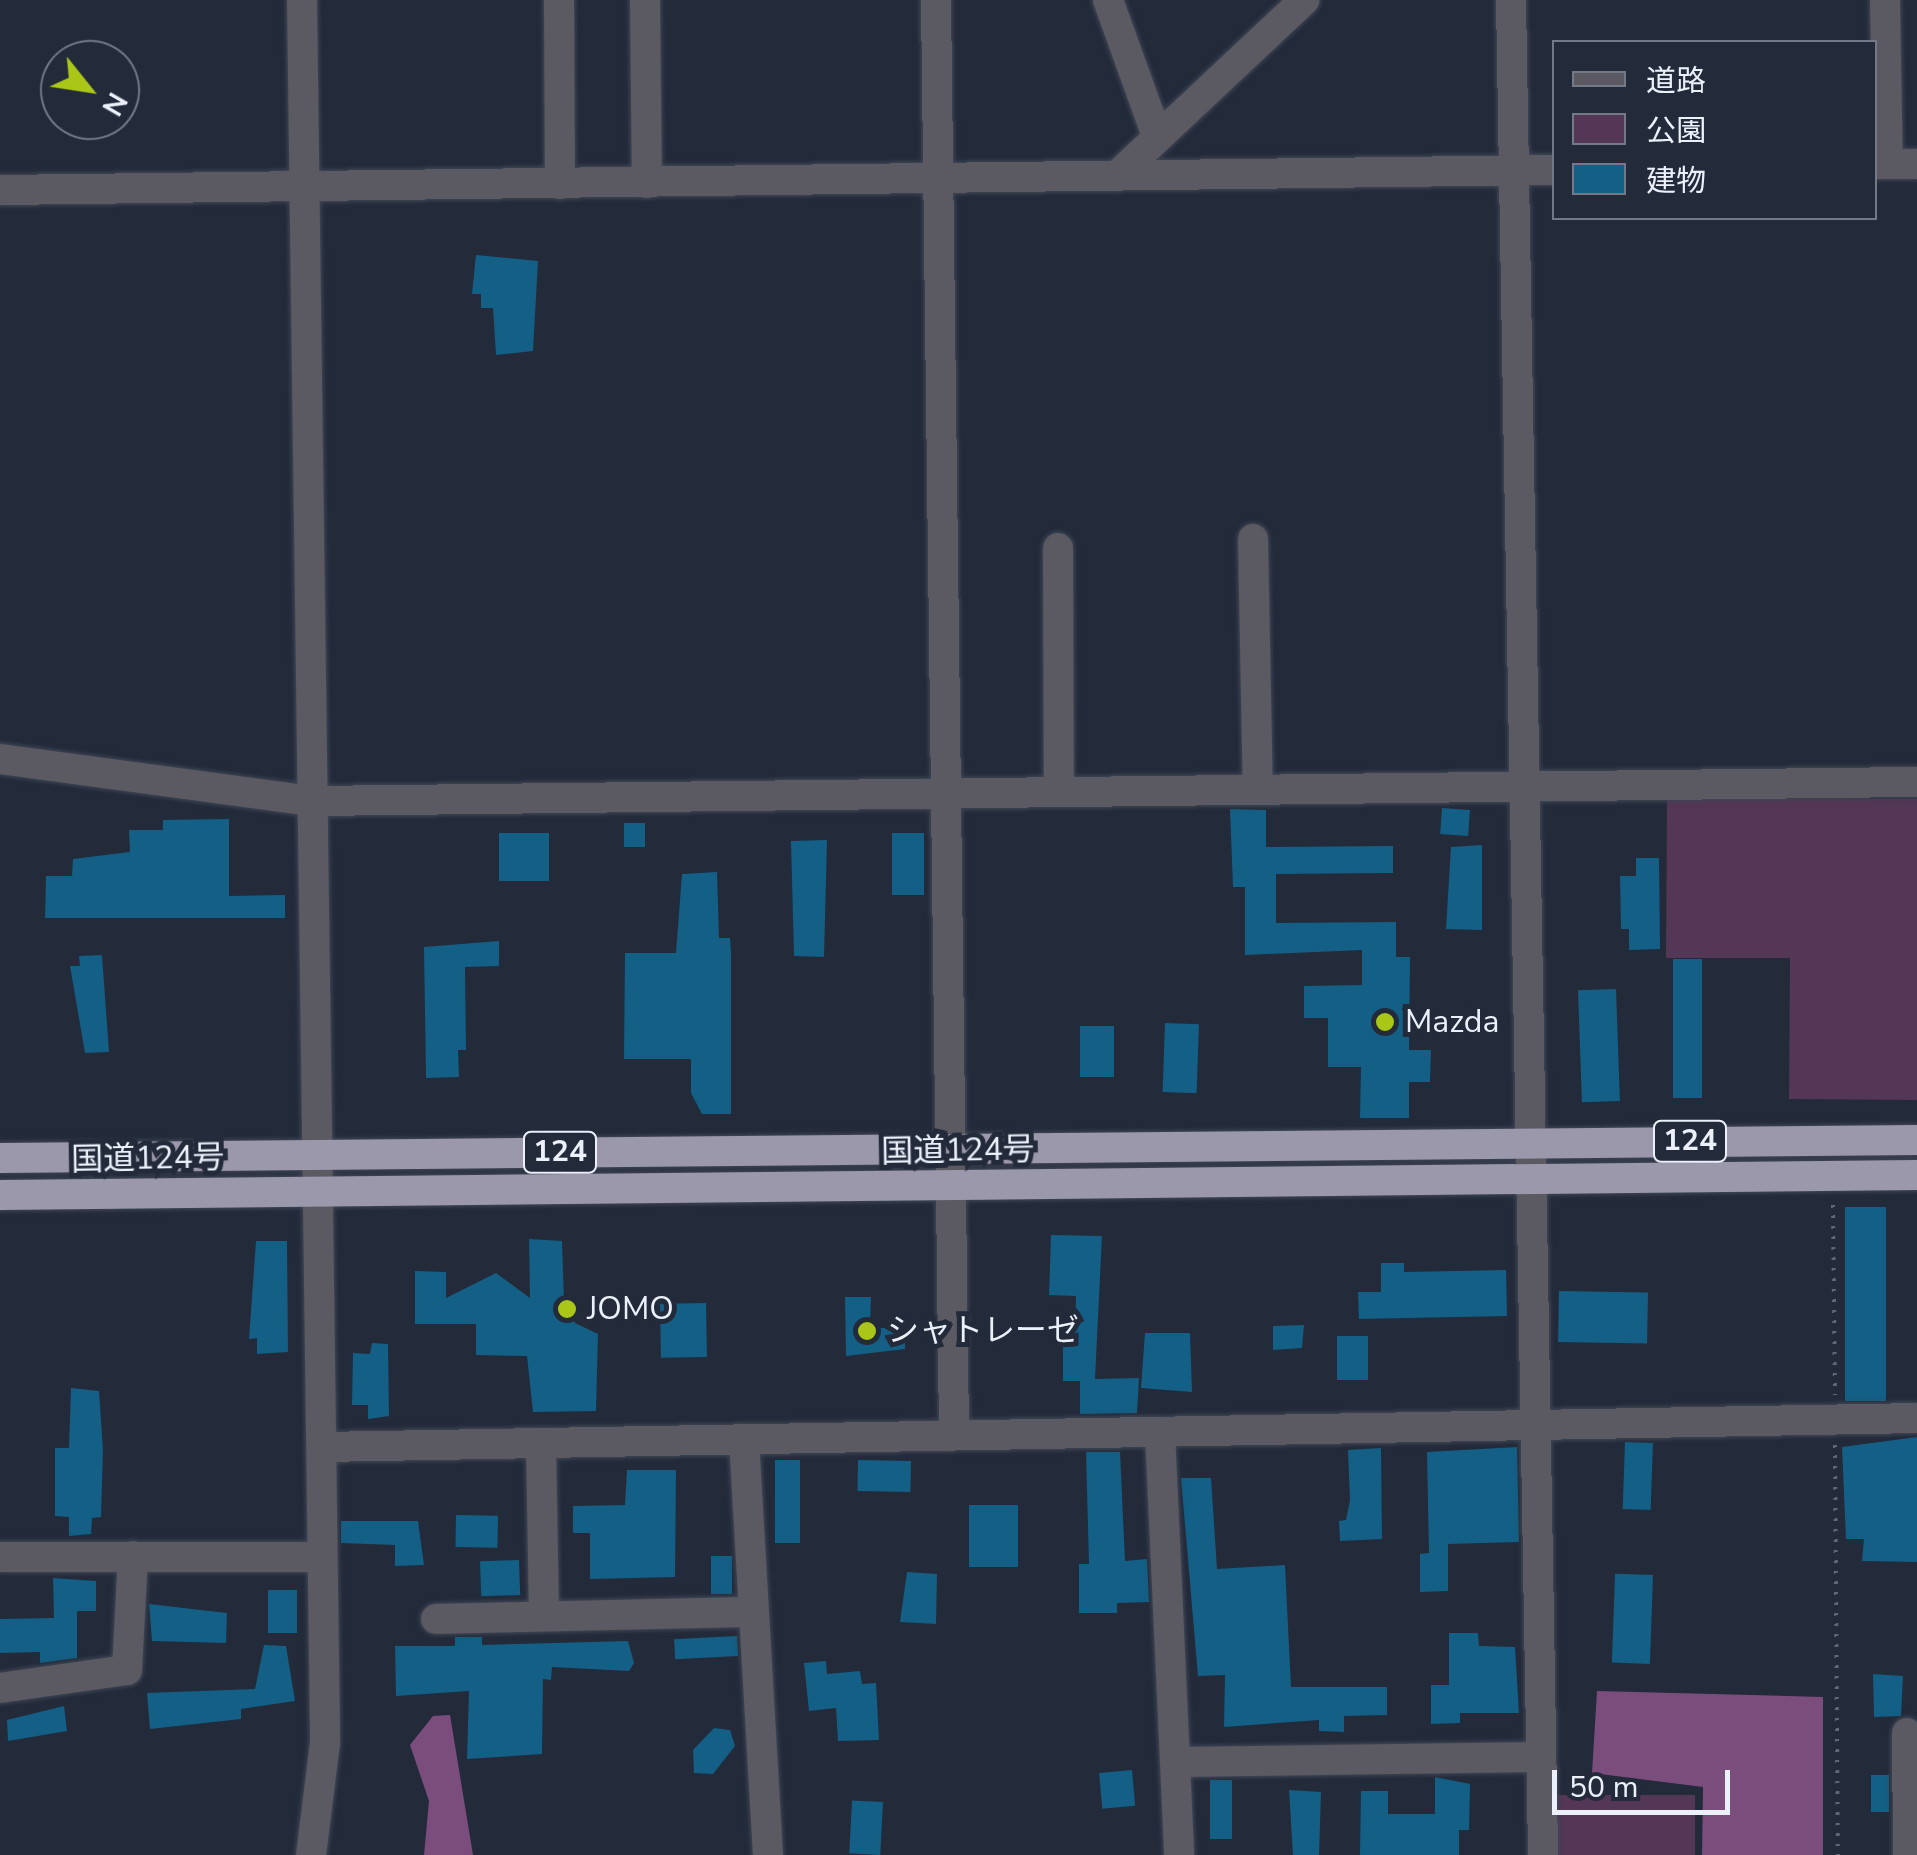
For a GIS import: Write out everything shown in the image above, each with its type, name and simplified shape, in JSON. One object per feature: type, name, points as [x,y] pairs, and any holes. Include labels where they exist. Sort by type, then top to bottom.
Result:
[{"type":"highway","name":"国道124号","points":[[0,1158],[952,1146],[1917,1140]]},
{"type":"highway","name":"国道124号","points":[[0,1195],[1917,1175]]},
{"type":"street","points":[[302,0],[325,1743],[311,1855]]},
{"type":"street","points":[[559,0],[560,184]]},
{"type":"street","points":[[645,0],[647,183]]},
{"type":"street","points":[[936,0],[949,792],[954,1435]]},
{"type":"street","points":[[1108,0],[1156,133]]},
{"type":"street","points":[[1120,173],[1156,133],[1304,0]]},
{"type":"street","points":[[1512,0],[1543,1855]]},
{"type":"street","points":[[1885,0],[1893,164]]},
{"type":"street","points":[[0,190],[1552,170]]},
{"type":"street","points":[[1253,539],[1258,789]]},
{"type":"street","points":[[1058,548],[1059,790]]},
{"type":"street","points":[[0,759],[312,801],[1917,782]]},
{"type":"street","points":[[322,1447],[1917,1418]]},
{"type":"street","points":[[1160,1432],[1178,1762],[1179,1855]]},
{"type":"street","points":[[744,1439],[768,1855]]},
{"type":"street","points":[[541,1443],[544,1615]]},
{"type":"street","points":[[0,1688],[127,1670],[134,1556]]},
{"type":"street","points":[[0,1557],[322,1557]]},
{"type":"street","points":[[436,1619],[754,1612]]},
{"type":"street","points":[[1907,1733],[1908,1855]]},
{"type":"street","points":[[1178,1762],[1542,1757]]},
{"type":"path","points":[[1833,1176],[1838,1855]]},
{"type":"green space","points":[[1667,798],[1917,799],[1917,1100],[1789,1099],[1790,958],[1666,958]]},
{"type":"green space","points":[[1557,1795],[1695,1795],[1695,1855],[1557,1855]]},
{"type":"shaded area","points":[[1597,1691],[1823,1697],[1823,1855],[1702,1855],[1703,1787],[1592,1773]]},
{"type":"shaded area","points":[[450,1715],[473,1855],[424,1855],[429,1801],[410,1745],[433,1716]]},
{"type":"building","points":[[476,255],[538,261],[533,351],[496,355],[493,308],[481,308],[481,294],[472,294]]},
{"type":"building","points":[[1442,808],[1470,810],[1468,836],[1440,834]]},
{"type":"building","points":[[1230,809],[1266,810],[1266,847],[1393,846],[1393,873],[1276,874],[1276,923],[1396,922],[1396,957],[1410,957],[1409,1050],[1431,1050],[1430,1082],[1409,1082],[1409,1118],[1360,1118],[1361,1067],[1328,1067],[1328,1018],[1304,1018],[1304,986],[1362,985],[1362,950],[1245,955],[1245,887],[1233,887]]},
{"type":"building","points":[[229,819],[229,896],[285,895],[285,918],[45,918],[46,876],[72,876],[73,859],[130,852],[129,830],[163,830],[163,820]]},
{"type":"building","points":[[624,823],[645,823],[645,847],[624,847]]},
{"type":"building","points":[[499,833],[549,833],[549,881],[499,881]]},
{"type":"building","points":[[892,833],[924,833],[924,895],[892,895]]},
{"type":"building","points":[[827,840],[824,957],[794,956],[791,841]]},
{"type":"building","points":[[1482,845],[1482,930],[1446,929],[1451,847]]},
{"type":"building","points":[[1636,858],[1659,858],[1660,949],[1629,950],[1629,929],[1621,929],[1620,876],[1636,876]]},
{"type":"building","points":[[717,872],[719,938],[730,938],[731,953],[731,1114],[702,1114],[691,1093],[691,1059],[624,1059],[625,953],[676,953],[682,874]]},
{"type":"building","points":[[499,941],[499,966],[465,967],[466,1050],[458,1050],[459,1077],[426,1078],[424,947]]},
{"type":"building","points":[[102,955],[109,1052],[85,1053],[70,966],[80,966],[79,956]]},
{"type":"building","points":[[1673,959],[1702,959],[1702,1098],[1673,1098]]},
{"type":"building","points":[[1616,989],[1620,1101],[1582,1102],[1578,990]]},
{"type":"building","points":[[1165,1023],[1199,1024],[1197,1093],[1163,1092]]},
{"type":"building","points":[[1080,1026],[1114,1026],[1114,1077],[1080,1077]]},
{"type":"building","points":[[1845,1207],[1886,1207],[1886,1401],[1845,1401]]},
{"type":"building","points":[[1051,1235],[1102,1236],[1095,1379],[1139,1378],[1137,1413],[1080,1414],[1080,1381],[1063,1381],[1063,1336],[1075,1335],[1076,1296],[1049,1295]]},
{"type":"building","points":[[529,1239],[562,1241],[564,1302],[575,1323],[598,1334],[596,1411],[533,1412],[527,1356],[476,1355],[476,1324],[415,1324],[415,1271],[446,1272],[446,1298],[496,1273],[530,1298]]},
{"type":"building","points":[[256,1241],[287,1241],[288,1352],[257,1354],[257,1338],[249,1339]]},
{"type":"building","points":[[1381,1263],[1404,1263],[1404,1272],[1506,1270],[1507,1316],[1359,1319],[1358,1292],[1381,1292]]},
{"type":"building","points":[[1559,1291],[1648,1293],[1647,1344],[1558,1342]]},
{"type":"building","points":[[845,1297],[871,1297],[870,1328],[905,1328],[905,1349],[846,1356]]},
{"type":"building","points":[[706,1303],[707,1357],[661,1358],[660,1304]]},
{"type":"building","points":[[1304,1325],[1302,1348],[1273,1350],[1273,1326]]},
{"type":"building","points":[[1145,1333],[1190,1333],[1192,1392],[1141,1388]]},
{"type":"building","points":[[1337,1336],[1368,1336],[1368,1380],[1337,1380]]},
{"type":"building","points":[[372,1343],[388,1344],[389,1416],[368,1419],[368,1405],[352,1405],[353,1353],[370,1354]]},
{"type":"building","points":[[71,1388],[99,1391],[103,1450],[101,1517],[92,1518],[91,1534],[69,1536],[69,1517],[55,1516],[55,1448],[69,1448]]},
{"type":"building","points":[[1917,1437],[1917,1562],[1862,1561],[1864,1539],[1846,1539],[1842,1447]]},
{"type":"building","points":[[1625,1442],[1653,1443],[1651,1510],[1623,1509]]},
{"type":"building","points":[[1517,1447],[1519,1542],[1448,1544],[1448,1591],[1420,1592],[1420,1554],[1429,1553],[1427,1452]]},
{"type":"building","points":[[1381,1448],[1382,1539],[1340,1541],[1339,1521],[1346,1520],[1350,1500],[1348,1450]]},
{"type":"building","points":[[1086,1452],[1120,1452],[1125,1561],[1147,1559],[1149,1602],[1117,1603],[1117,1613],[1079,1613],[1079,1564],[1089,1564]]},
{"type":"building","points":[[775,1460],[800,1460],[800,1543],[775,1543]]},
{"type":"building","points":[[858,1460],[911,1461],[910,1492],[857,1491]]},
{"type":"building","points":[[627,1470],[676,1470],[675,1577],[590,1579],[590,1533],[573,1533],[573,1506],[625,1505]]},
{"type":"building","points":[[1181,1478],[1211,1478],[1217,1569],[1285,1565],[1291,1687],[1387,1687],[1387,1715],[1344,1716],[1344,1732],[1319,1731],[1319,1720],[1224,1727],[1225,1675],[1198,1676]]},
{"type":"building","points":[[969,1505],[1018,1505],[1018,1567],[969,1567]]},
{"type":"building","points":[[456,1515],[498,1516],[497,1548],[455,1547]]},
{"type":"building","points":[[341,1521],[418,1521],[424,1565],[395,1566],[395,1545],[341,1543]]},
{"type":"building","points":[[711,1556],[732,1556],[732,1594],[711,1594]]},
{"type":"building","points":[[519,1560],[520,1595],[481,1596],[480,1561]]},
{"type":"building","points":[[907,1572],[937,1574],[936,1624],[900,1622]]},
{"type":"building","points":[[1615,1574],[1653,1575],[1650,1664],[1612,1663]]},
{"type":"building","points":[[53,1578],[96,1581],[96,1611],[77,1611],[77,1658],[40,1663],[40,1652],[0,1653],[0,1619],[54,1618]]},
{"type":"building","points":[[268,1590],[297,1590],[297,1633],[268,1633]]},
{"type":"building","points":[[149,1604],[227,1613],[226,1643],[152,1641]]},
{"type":"building","points":[[1449,1633],[1478,1633],[1479,1646],[1515,1647],[1519,1713],[1460,1713],[1460,1723],[1431,1724],[1431,1685],[1449,1685]]},
{"type":"building","points":[[737,1636],[738,1656],[675,1659],[674,1639]]},
{"type":"building","points":[[455,1637],[482,1637],[482,1645],[628,1641],[634,1663],[629,1671],[552,1667],[551,1680],[543,1679],[542,1754],[467,1759],[469,1691],[396,1696],[395,1646],[455,1646]]},
{"type":"building","points":[[264,1645],[286,1646],[295,1701],[241,1709],[241,1719],[150,1729],[147,1693],[255,1689]]},
{"type":"building","points":[[826,1661],[827,1674],[860,1671],[862,1684],[876,1683],[879,1740],[838,1741],[836,1708],[809,1711],[804,1663]]},
{"type":"building","points":[[1873,1674],[1903,1676],[1901,1716],[1874,1717]]},
{"type":"building","points":[[64,1706],[67,1731],[8,1741],[7,1720]]},
{"type":"building","points":[[714,1728],[730,1730],[735,1746],[713,1774],[694,1773],[693,1750]]},
{"type":"building","points":[[1132,1770],[1135,1806],[1102,1809],[1099,1773]]},
{"type":"building","points":[[1871,1775],[1889,1775],[1889,1812],[1871,1812]]},
{"type":"building","points":[[1435,1777],[1470,1784],[1469,1830],[1459,1830],[1459,1855],[1360,1855],[1361,1791],[1388,1791],[1388,1814],[1435,1814]]},
{"type":"building","points":[[1210,1780],[1232,1780],[1232,1839],[1210,1839]]},
{"type":"building","points":[[1289,1790],[1321,1792],[1319,1855],[1293,1855]]},
{"type":"building","points":[[852,1800],[883,1802],[880,1855],[849,1853]]},
{"type":"place","name":"Mazda","points":[[1385,1022]]},
{"type":"place","name":"JOMO","points":[[567,1309]]},
{"type":"place","name":"シャトレーゼ","points":[[867,1331]]}]
